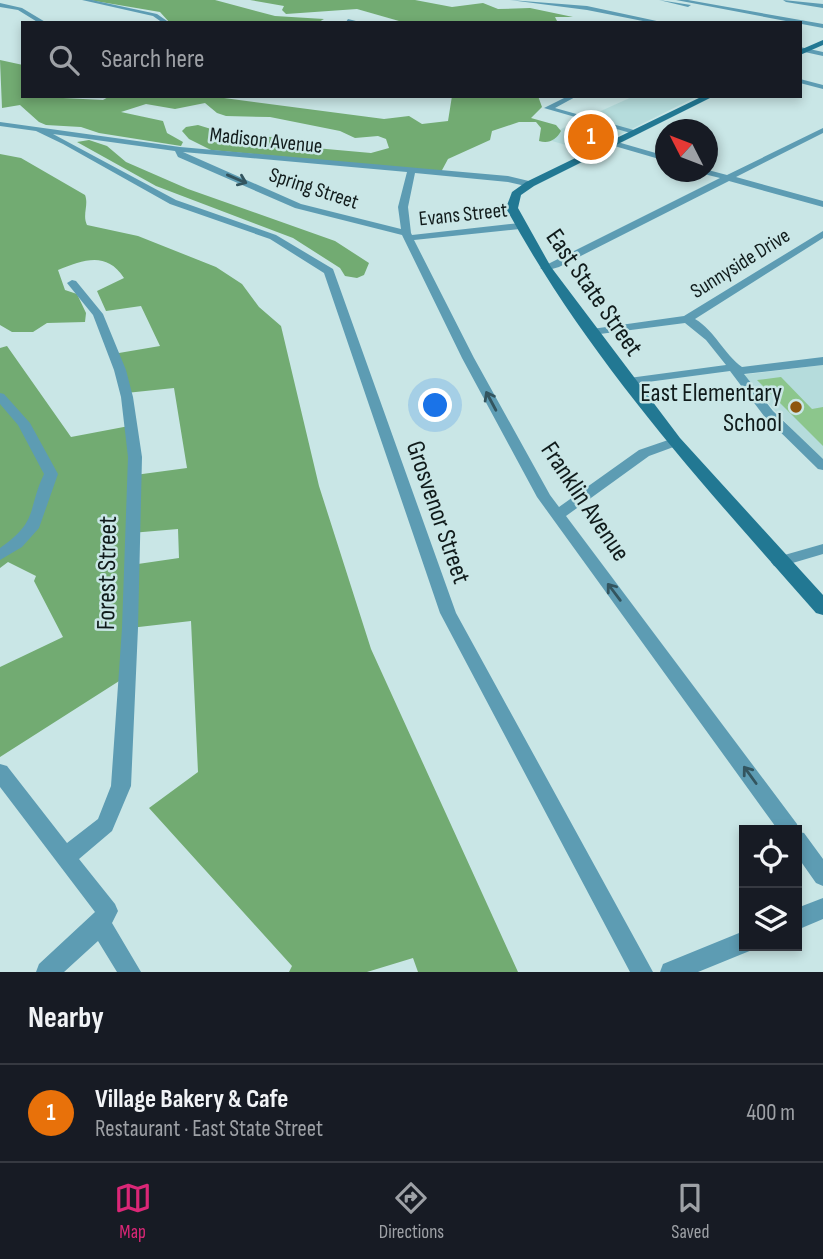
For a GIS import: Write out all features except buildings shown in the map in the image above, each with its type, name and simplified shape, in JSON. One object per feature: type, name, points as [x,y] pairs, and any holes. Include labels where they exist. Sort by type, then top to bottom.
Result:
[{"type":"main road","points":[[802,51],[823,42]]},
{"type":"main road","points":[[530,184],[706,98]]},
{"type":"main road","name":"East State Street","points":[[530,184],[512,201],[520,226],[545,268],[674,442],[823,608]]},
{"type":"street","points":[[85,0],[155,15],[164,21]]},
{"type":"street","points":[[515,0],[580,7],[653,21]]},
{"type":"street","points":[[662,0],[774,21]]},
{"type":"street","points":[[678,0],[787,21]]},
{"type":"street","points":[[786,0],[823,6]]},
{"type":"street","points":[[580,7],[591,1]]},
{"type":"street","points":[[0,5],[20,9],[41,21]]},
{"type":"street","points":[[613,21],[627,16]]},
{"type":"street","points":[[802,24],[823,28]]},
{"type":"street","points":[[802,26],[823,28]]},
{"type":"street","points":[[802,51],[823,54]]},
{"type":"street","points":[[802,82],[823,87]]},
{"type":"street","points":[[570,98],[548,108],[636,132]]},
{"type":"street","name":"Madison Avenue","points":[[0,124],[180,149],[508,179],[530,184]]},
{"type":"street","name":"Grosvenor Street","points":[[41,128],[40,131],[66,142],[165,198],[274,237],[329,271],[448,612],[642,972]]},
{"type":"street","points":[[545,268],[554,266],[823,130]]},
{"type":"street","points":[[614,143],[655,156]]},
{"type":"street","name":"Spring Street","points":[[180,149],[181,155],[298,206],[407,235]]},
{"type":"street","name":"Franklin Avenue","points":[[411,172],[403,207],[407,235],[476,372],[557,516],[786,825]]},
{"type":"street","points":[[718,175],[823,204]]},
{"type":"street","name":"Evans Street","points":[[407,235],[520,226]]},
{"type":"street","name":"Sunnyside Drive","points":[[592,332],[687,318],[823,234]]},
{"type":"street","name":"Forest Street","points":[[65,858],[105,825],[121,786],[135,475],[127,397],[120,370],[98,314],[72,283]]},
{"type":"street","points":[[687,318],[737,369],[780,425],[823,466]]},
{"type":"street","points":[[629,382],[823,361]]},
{"type":"street","points":[[0,397],[30,433],[51,474],[44,486],[37,520],[21,540],[0,555]]},
{"type":"street","points":[[557,516],[644,453],[674,442]]},
{"type":"street","points":[[779,562],[823,550]]},
{"type":"street","points":[[0,772],[107,911],[100,924],[47,972]]},
{"type":"street","points":[[802,847],[823,876]]},
{"type":"street","points":[[802,917],[823,908]]},
{"type":"street","points":[[100,924],[130,972]]},
{"type":"street","points":[[671,972],[739,944]]},
{"type":"shaded area","points":[[630,98],[694,98],[587,151],[552,141],[561,129]]},
{"type":"shaded area","name":"East Elementary School","points":[[823,365],[823,463],[742,375]]},
{"type":"green space","points":[[89,0],[215,0],[275,16],[324,19],[168,21],[160,12]]},
{"type":"green space","points":[[250,0],[415,0],[452,7],[483,3],[498,9],[530,8],[573,17],[555,17],[557,21],[399,21],[357,9],[286,14],[282,10],[284,6]]},
{"type":"green space","points":[[0,60],[21,65],[21,98],[224,98],[384,119],[409,116],[422,124],[448,121],[452,98],[539,98],[542,107],[531,118],[556,125],[561,131],[554,139],[546,142],[539,141],[541,128],[536,122],[519,122],[492,131],[490,140],[448,159],[441,172],[211,150],[189,139],[182,131],[186,127],[198,125],[234,136],[273,137],[304,147],[371,153],[389,148],[386,139],[378,136],[355,138],[340,131],[270,117],[226,116],[217,113],[205,103],[175,109],[146,104],[121,112],[163,121],[167,133],[183,142],[181,146],[99,133],[81,127],[46,125],[20,105],[2,108]]},
{"type":"green space","points":[[89,140],[107,146],[126,162],[188,189],[335,241],[369,263],[364,275],[357,278],[345,276],[340,268],[293,238],[156,186],[77,142]]},
{"type":"green space","points":[[0,154],[21,158],[85,195],[87,225],[138,236],[216,267],[242,284],[259,307],[281,326],[319,486],[371,649],[518,972],[418,972],[413,958],[367,972],[289,972],[292,966],[149,808],[198,772],[191,621],[130,628],[127,676],[0,757],[0,667],[63,637],[34,581],[36,576],[8,562],[0,568],[0,348],[7,346],[71,437],[129,426],[135,475],[187,468],[174,388],[126,393],[113,354],[160,346],[141,306],[106,311],[97,291],[124,278],[117,269],[110,264],[94,260],[58,270],[65,290],[77,294],[86,313],[85,322],[47,323],[33,332],[12,332],[0,325]],"holes":[[[178,529],[179,558],[131,565],[131,533]]]},
{"type":"green space","points":[[781,377],[812,409],[823,407],[823,446],[757,380]]},
{"type":"place","name":"Village Bakery & Cafe","points":[[591,137]]},
{"type":"place","name":"East Elementary School","points":[[796,407]]}]
